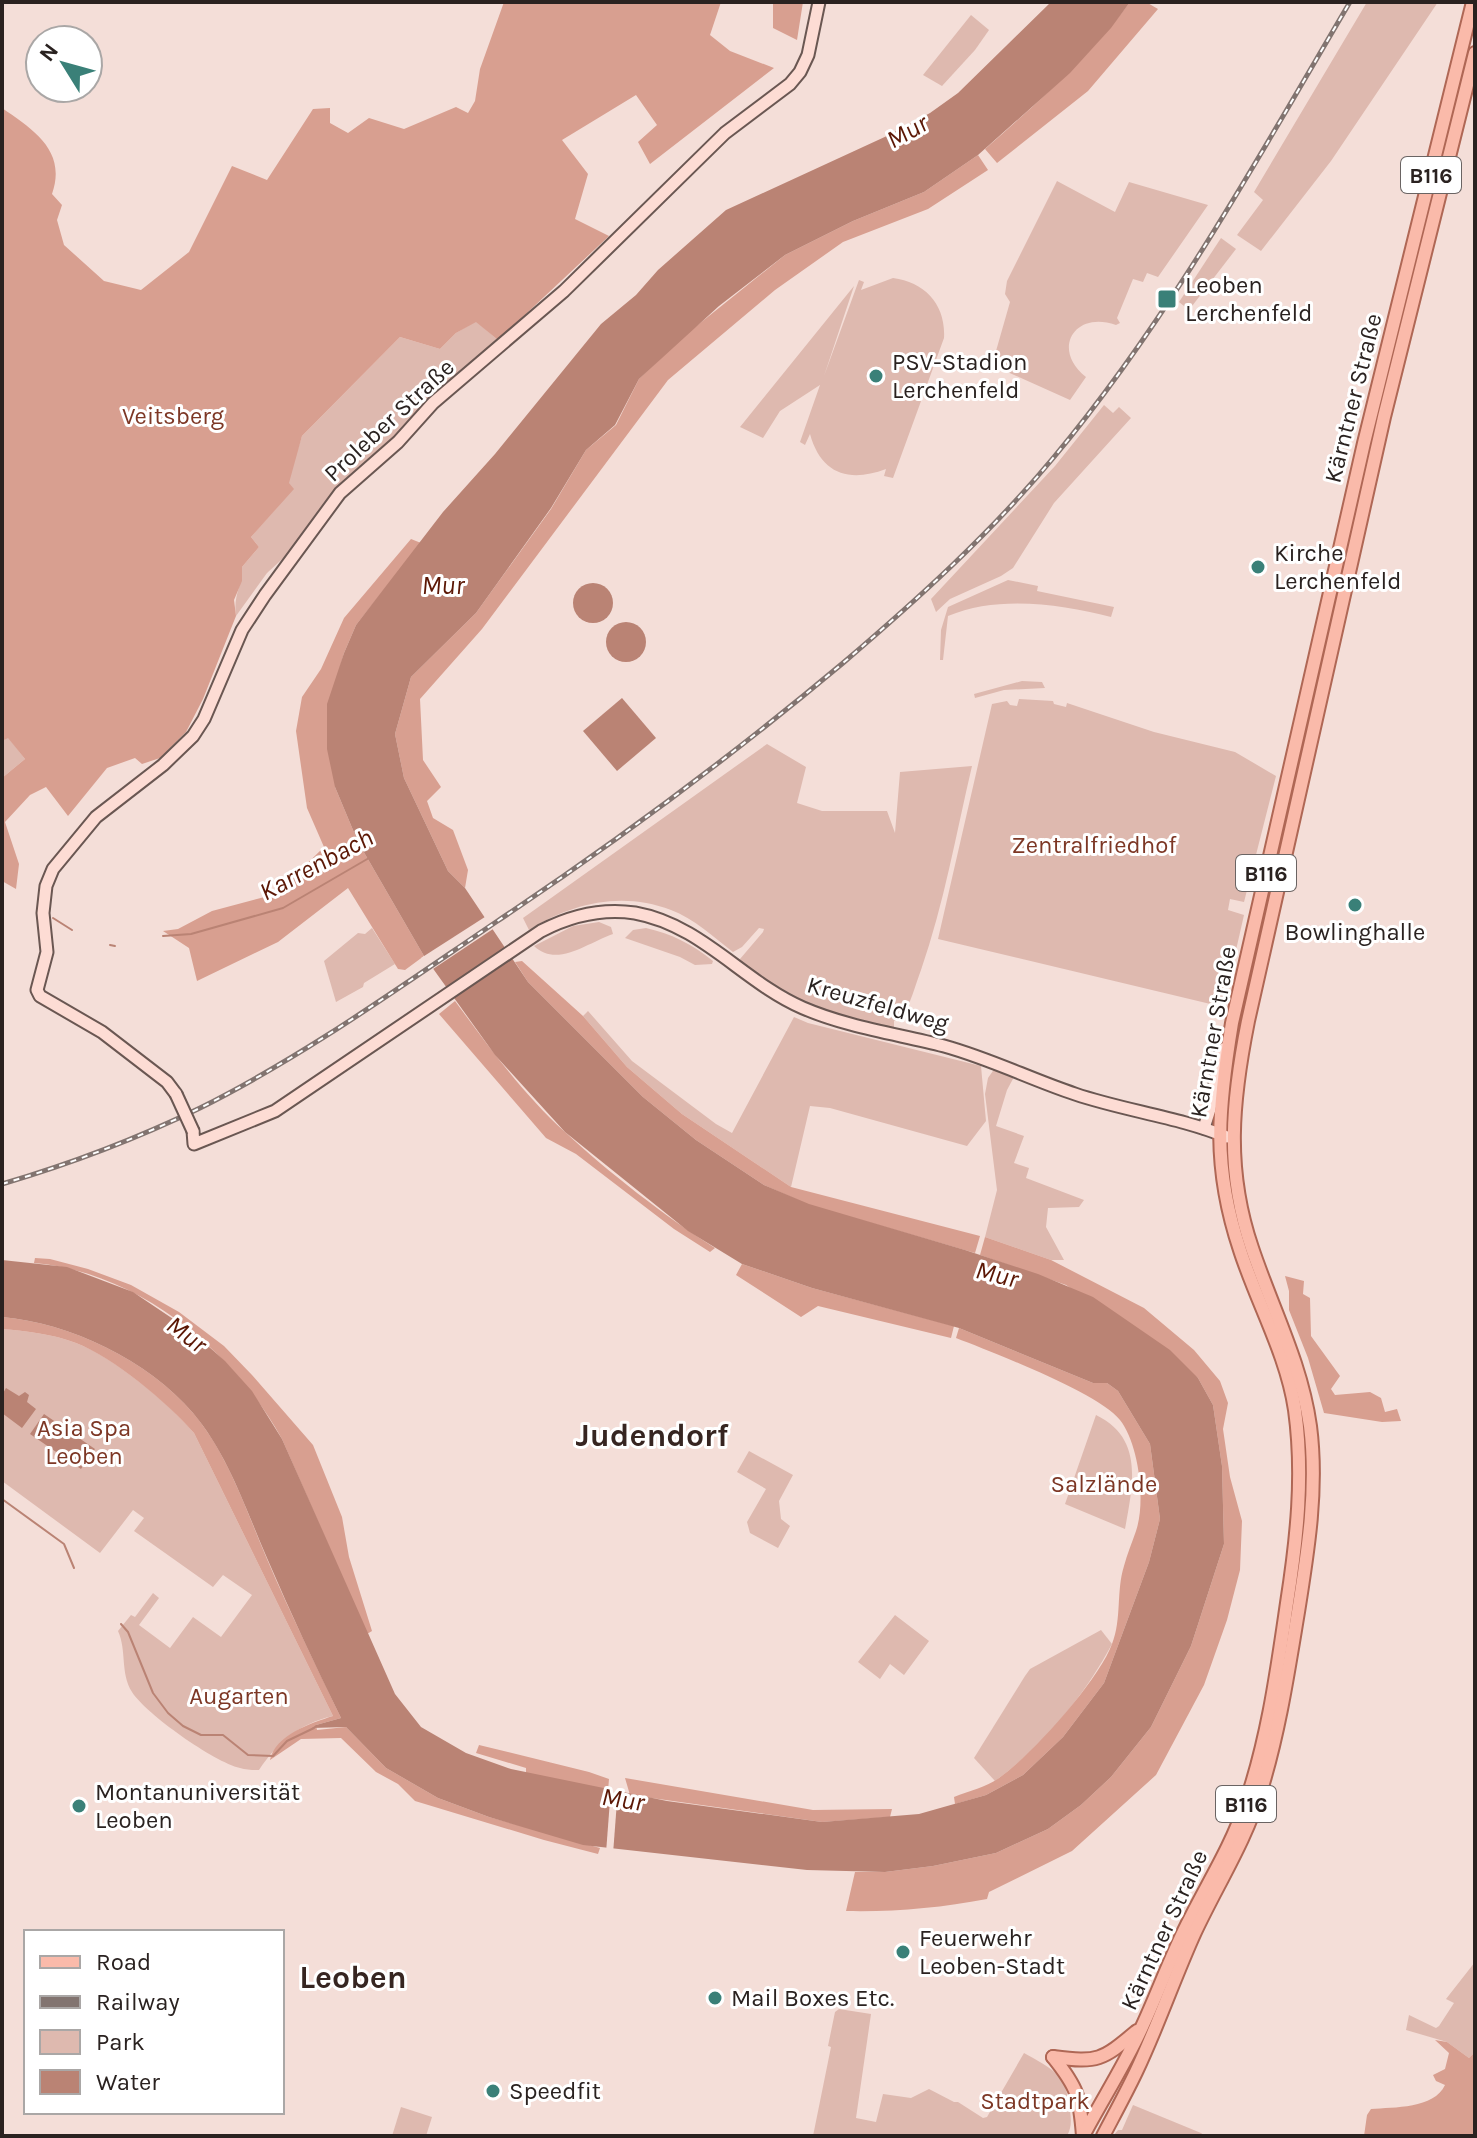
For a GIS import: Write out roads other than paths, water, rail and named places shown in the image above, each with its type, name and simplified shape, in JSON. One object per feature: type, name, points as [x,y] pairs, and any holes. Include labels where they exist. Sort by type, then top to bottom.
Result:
[{"type":"main road","name":"Proleber Straße","points":[[194,1144],[193,1131],[167,1082],[102,1032],[40,996],[37,982],[47,952],[43,913],[49,877],[81,832],[96,817],[181,750],[193,736],[204,719],[227,660],[247,621],[340,493],[398,442],[433,403],[554,300],[725,133],[790,84],[808,55],[819,2]]},
{"type":"main road","name":"Kärntner Straße","points":[[1083,2136],[1142,2026],[1176,1946],[1233,1837],[1262,1751],[1276,1678],[1298,1522],[1300,1483],[1294,1406],[1232,1224],[1221,1170],[1218,1133],[1228,1047],[1361,454],[1473,2]]},
{"type":"main road","name":"Kärntner Straße","points":[[1103,2136],[1136,2073],[1194,1934],[1253,1813],[1276,1734],[1305,1566],[1313,1497],[1310,1425],[1296,1362],[1247,1231],[1237,1191],[1232,1139],[1236,1086],[1388,401],[1475,53]]},
{"type":"main road","name":"Kreuzfeldweg","points":[[194,1144],[275,1111],[541,931],[565,919],[592,913],[634,913],[675,925],[714,949],[752,980],[803,1008],[992,1060],[1074,1094],[1204,1128],[1232,1139]]},
{"type":"main road","points":[[1204,1128],[1221,1050],[1228,1047]]},
{"type":"main road","points":[[1083,2136],[1080,2101],[1070,2078],[1053,2057],[1085,2061],[1106,2056],[1142,2026]]},
{"type":"water","name":"Mur","points":[[1051,2],[1130,2],[1070,73],[978,155],[924,192],[853,221],[785,255],[719,306],[639,379],[615,425],[586,450],[551,508],[476,613],[411,677],[395,734],[404,778],[448,871],[465,888],[528,982],[643,1097],[696,1140],[764,1185],[809,1204],[965,1250],[1038,1274],[1093,1297],[1170,1350],[1198,1378],[1213,1405],[1222,1466],[1224,1544],[1191,1646],[1151,1727],[1111,1777],[1081,1805],[1048,1829],[996,1853],[885,1872],[807,1870],[583,1845],[438,1798],[386,1768],[346,1727],[312,1728],[341,1718],[235,1483],[205,1429],[175,1394],[154,1376],[106,1347],[54,1327],[2,1317],[2,1260],[67,1267],[133,1292],[191,1331],[225,1361],[252,1391],[282,1439],[395,1694],[421,1727],[466,1753],[511,1769],[667,1801],[822,1822],[919,1814],[986,1795],[1023,1775],[1063,1737],[1104,1683],[1149,1562],[1160,1519],[1150,1444],[1118,1391],[1107,1383],[1093,1383],[959,1328],[812,1288],[742,1264],[688,1231],[565,1132],[495,1055],[424,956],[358,842],[335,787],[327,749],[327,704],[356,625],[443,512],[495,454],[601,324],[726,210],[930,113],[958,93]]},
{"type":"water","points":[[593,583],[607,589],[613,603],[607,617],[593,623],[579,617],[573,603],[579,589]]},
{"type":"water","points":[[626,622],[640,628],[646,642],[640,656],[626,662],[612,656],[606,642],[612,628]]},
{"type":"water","points":[[622,698],[656,738],[617,771],[583,731]]},
{"type":"water","points":[[6,1388],[19,1396],[25,1392],[29,1395],[27,1402],[36,1409],[22,1428],[2,1413],[2,1395]]},
{"type":"water","points":[[44,1414],[95,1449],[81,1469],[30,1434]]},
{"type":"waterway","name":"Karrenbach","points":[[163,936],[191,934],[283,908],[369,858]]},
{"type":"waterway","name":"Karrenbach","points":[[53,918],[72,930]]},
{"type":"waterway","name":"Karrenbach","points":[[110,945],[115,946]]},
{"type":"waterway","points":[[2,1499],[64,1544],[74,1568]]},
{"type":"waterway","points":[[121,1624],[128,1632],[153,1693],[183,1726],[201,1735],[223,1735],[248,1755],[273,1756],[287,1741],[314,1728]]},
{"type":"railway","points":[[2,1184],[102,1150],[200,1108],[277,1066],[351,1020],[629,829],[716,765],[871,639],[1005,512],[1096,404],[1211,236],[1350,2]]},
{"type":"place","name":"Leoben Lerchenfeld","points":[[1167,299]]},
{"type":"place","name":"PSV-Stadion Lerchenfeld","points":[[876,376]]},
{"type":"place","name":"Kirche Lerchenfeld","points":[[1258,567]]},
{"type":"place","name":"Bowlinghalle","points":[[1355,905]]},
{"type":"place","name":"Montanuniversität Leoben","points":[[79,1806]]},
{"type":"place","name":"Feuerwehr Leoben-Stadt","points":[[903,1952]]},
{"type":"place","name":"Mail Boxes Etc.","points":[[715,1998]]},
{"type":"place","name":"Speedfit","points":[[493,2091]]},
{"type":"district","name":"Judendorf","points":[[652,1435]]},
{"type":"district","name":"Leoben","points":[[353,1977]]},
{"type":"park label","name":"Veitsberg","points":[[173,416]]},
{"type":"park label","name":"Zentralfriedhof","points":[[1094,845]]},
{"type":"park label","name":"Asia Spa Leoben","points":[[84,1442]]},
{"type":"park label","name":"Salzlände","points":[[1104,1484]]},
{"type":"park label","name":"Augarten","points":[[239,1696]]},
{"type":"park label","name":"Stadtpark","points":[[1035,2101]]}]
